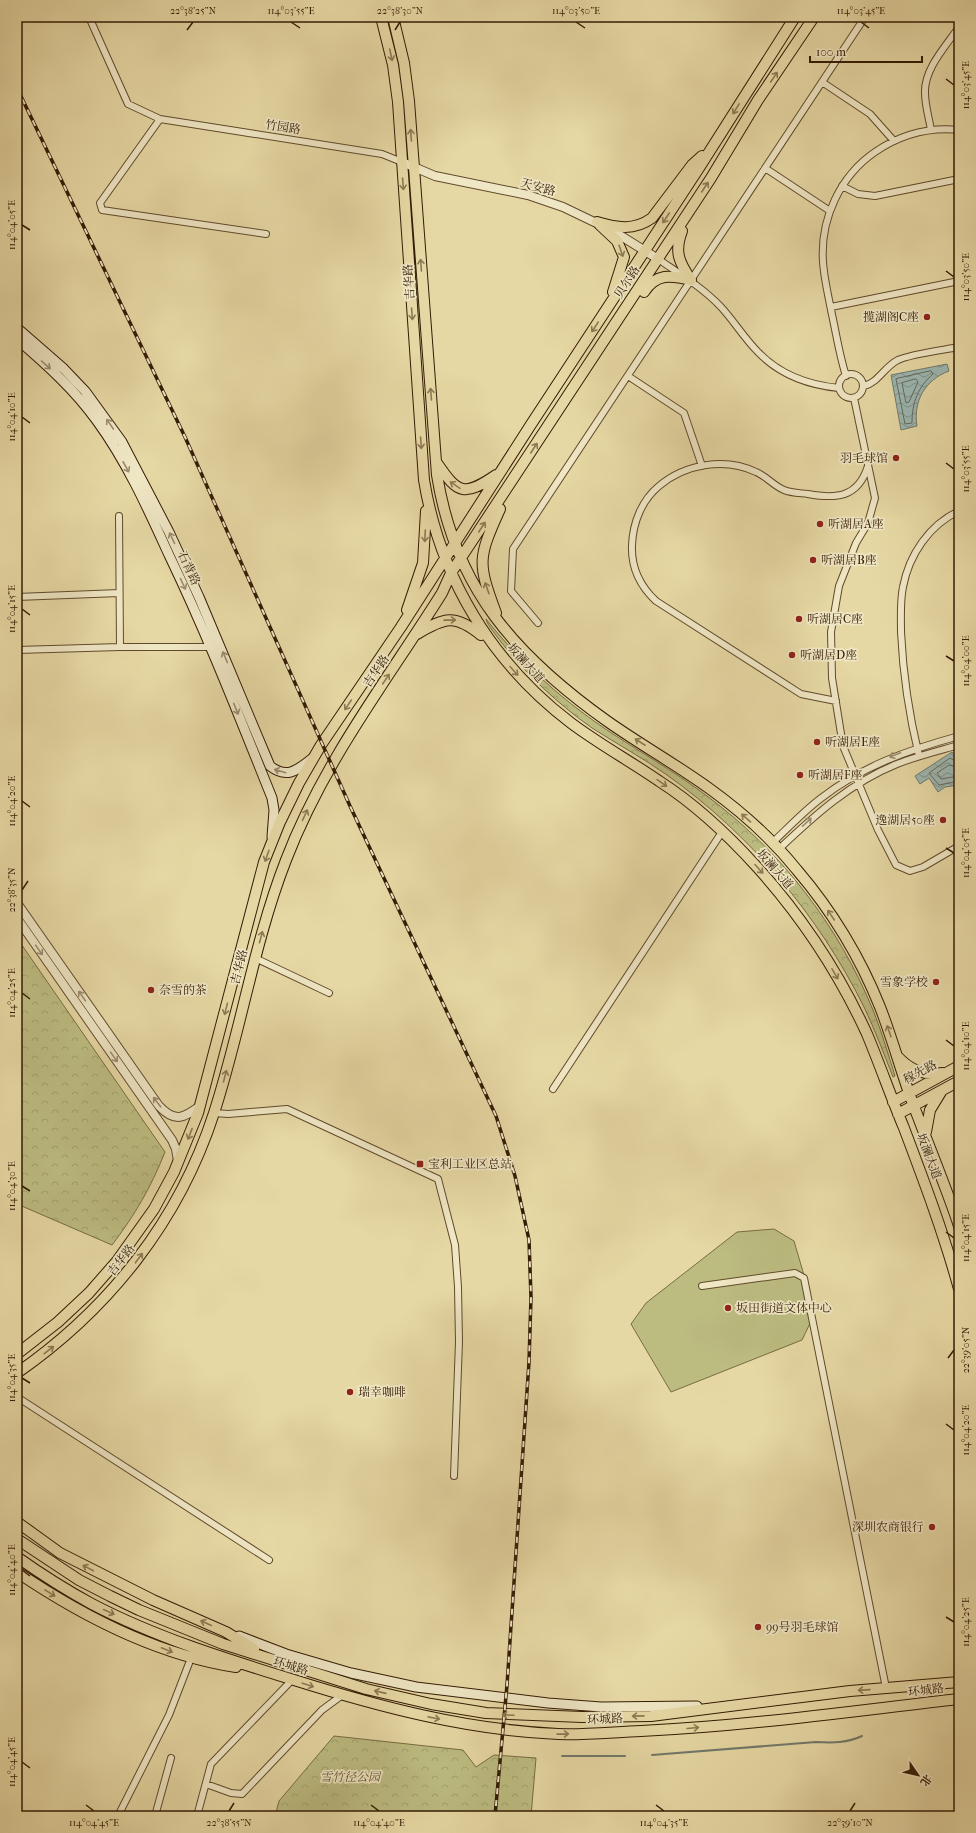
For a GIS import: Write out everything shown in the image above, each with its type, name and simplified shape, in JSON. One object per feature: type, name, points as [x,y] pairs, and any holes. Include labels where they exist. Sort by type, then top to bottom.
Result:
[{"type":"main road","name":"吉华路","points":[[381,17],[395,77],[422,462],[427,497]]},
{"type":"main road","name":"吉华路","points":[[17,1373],[52,1348],[85,1319],[115,1287],[138,1259],[167,1217],[185,1185],[203,1145],[214,1114],[255,958],[276,886],[308,809],[347,736],[415,636],[442,593],[451,573],[460,560],[442,504],[436,461],[407,82],[393,17]]},
{"type":"main road","name":"贝尔路","points":[[454,545],[795,17]]},
{"type":"main road","name":"贝尔路","points":[[460,560],[696,201],[758,100],[814,17]]},
{"type":"main road","points":[[597,222],[614,227],[632,227],[644,224],[652,218],[692,165],[712,147]]},
{"type":"main road","points":[[691,280],[683,268],[677,244],[696,201]]},
{"type":"main road","points":[[597,222],[617,241],[624,257],[621,270],[605,311]]},
{"type":"main road","points":[[590,363],[616,335],[648,286],[655,279],[669,276],[691,280]]},
{"type":"main road","name":"石背路","points":[[17,328],[64,368],[85,391],[122,442],[169,532],[199,597],[270,766],[276,771],[284,773],[292,772],[314,757]]},
{"type":"main road","name":"石背路","points":[[17,340],[57,375],[78,397],[114,446],[161,536],[211,647],[272,798],[274,810],[272,842]]},
{"type":"main road","points":[[436,461],[449,481],[455,486],[463,489],[479,487],[501,471]]},
{"type":"main road","points":[[500,624],[485,583],[482,569],[482,554],[486,540],[513,481]]},
{"type":"main road","points":[[401,627],[423,563],[427,497]]},
{"type":"main road","name":"坂澜大道","points":[[427,497],[445,558],[468,608],[489,641],[527,685],[556,711],[587,735],[661,782],[722,832],[773,885],[818,945],[859,1017],[934,1207],[959,1289]]},
{"type":"main road","name":"吉华路","points":[[17,1354],[74,1308],[117,1261],[154,1209],[178,1162],[200,1106],[258,883],[272,842],[289,802],[314,757],[454,545]]},
{"type":"main road","name":"坂澜大道","points":[[460,560],[480,596],[500,624],[527,654],[568,690],[608,722],[711,789],[748,819],[775,846],[816,893],[850,945],[871,987],[959,1226]]},
{"type":"main road","points":[[415,636],[439,622],[450,620],[466,624],[489,641]]},
{"type":"main road","points":[[897,1057],[908,1066],[920,1072],[933,1074],[947,1073]]},
{"type":"main road","name":"稼先路","points":[[893,1102],[959,1066]]},
{"type":"main road","points":[[898,1114],[959,1081]]},
{"type":"main road","points":[[927,1138],[926,1124],[930,1110],[937,1098],[947,1087]]},
{"type":"main road","points":[[17,1522],[60,1553],[153,1600],[226,1632],[286,1654],[351,1674],[416,1687],[548,1703],[601,1707],[735,1706]]},
{"type":"main road","points":[[17,1539],[79,1580],[139,1610],[223,1644],[264,1656]]},
{"type":"main road","points":[[17,1557],[93,1604],[177,1640],[258,1670]]},
{"type":"main road","points":[[17,1572],[64,1602],[102,1622],[171,1652],[207,1663],[258,1670]]},
{"type":"main road","points":[[226,1632],[264,1656]]},
{"type":"main road","name":"环城路","points":[[264,1656],[366,1689],[431,1704],[486,1713],[582,1718],[651,1716],[850,1691],[959,1682]]},
{"type":"main road","name":"环城路","points":[[258,1670],[341,1696],[416,1715],[463,1724],[560,1734],[681,1729],[840,1714],[959,1699]]},
{"type":"main road","points":[[941,1684],[959,1675]]},
{"type":"main road","points":[[938,1702],[959,1707]]},
{"type":"street","name":"竹园路","points":[[89,17],[128,104],[160,119],[382,154],[402,162]]},
{"type":"street","points":[[538,623],[511,592],[514,549],[865,17]]},
{"type":"street","points":[[931,130],[925,98],[927,79],[932,68],[959,27]]},
{"type":"street","points":[[822,82],[870,114],[894,141]]},
{"type":"street","points":[[160,119],[100,203],[102,210],[266,234]]},
{"type":"street","points":[[846,376],[824,273],[822,252],[824,231],[830,211],[842,186],[863,161],[881,148],[910,135],[931,130],[959,130]]},
{"type":"street","name":"天安路","points":[[402,162],[435,176],[528,195],[563,207],[597,222],[658,259]]},
{"type":"street","points":[[765,168],[830,211]]},
{"type":"street","points":[[842,186],[858,194],[875,196],[959,178]]},
{"type":"street","points":[[658,259],[691,280],[720,306],[758,352],[771,364],[803,382],[839,388]]},
{"type":"street","points":[[831,307],[959,281]]},
{"type":"street","points":[[864,386],[875,381],[891,365],[901,359],[959,347]]},
{"type":"street","points":[[853,374],[861,378],[864,386],[861,394],[854,398],[843,396],[839,388],[840,381],[846,376],[853,374]]},
{"type":"street","points":[[628,376],[684,413],[702,466]]},
{"type":"street","points":[[854,398],[875,498],[868,523],[846,564],[834,608],[830,655],[843,746],[878,830],[896,865],[910,872],[923,868],[959,846]]},
{"type":"street","points":[[836,701],[801,694],[656,601],[641,584],[636,574],[632,546],[636,522],[642,506],[658,487],[671,477],[686,470],[720,463],[738,466],[756,472],[784,490],[834,497],[846,494],[856,488],[862,482],[868,466]]},
{"type":"street","points":[[919,756],[909,708],[904,668],[901,627],[903,588],[915,552],[926,537],[940,524],[959,511]]},
{"type":"street","points":[[119,516],[120,647]]},
{"type":"street","points":[[17,597],[119,593]]},
{"type":"street","points":[[17,650],[120,647],[211,647]]},
{"type":"street","points":[[775,846],[820,799],[855,775],[880,762],[917,748],[959,736]]},
{"type":"street","points":[[775,846],[825,806],[859,783],[884,770],[919,756],[959,745]]},
{"type":"street","points":[[553,1089],[722,832]]},
{"type":"street","points":[[17,903],[159,1106],[169,1114],[182,1117],[188,1115],[200,1106]]},
{"type":"street","points":[[17,918],[172,1140],[176,1149],[178,1162]]},
{"type":"street","points":[[255,958],[329,993]]},
{"type":"street","points":[[214,1114],[287,1109],[438,1179],[455,1245],[458,1287],[459,1342],[454,1476]]},
{"type":"street","points":[[702,1286],[795,1273],[804,1278],[886,1688]]},
{"type":"street","points":[[17,1397],[269,1560]]},
{"type":"street","points":[[118,1816],[169,1715],[192,1658]]},
{"type":"street","points":[[197,1816],[211,1764],[292,1680]]},
{"type":"street","points":[[206,1784],[231,1793],[242,1794],[322,1710],[341,1696]]},
{"type":"street","points":[[154,1816],[171,1758]]},
{"type":"green space","points":[[486,619],[512,650],[556,691],[604,728],[682,778],[707,796],[734,818],[783,865],[825,919],[843,948],[873,1010],[895,1076],[893,1077],[864,1007],[846,973],[804,909],[780,879],[754,850],[697,798],[658,769],[592,728],[555,699],[511,654],[492,630]]},
{"type":"green space","points":[[17,938],[165,1152],[142,1200],[112,1245],[17,1204]]},
{"type":"green space","name":"坂田街道文体中心","points":[[774,1229],[794,1241],[815,1313],[802,1340],[671,1392],[631,1324],[646,1303],[737,1232]]},
{"type":"green space","name":"雪竹径公园","points":[[334,1736],[463,1750],[476,1767],[494,1755],[536,1758],[531,1816],[275,1816],[279,1801]]},
{"type":"water","points":[[947,364],[949,371],[933,380],[922,392],[917,408],[917,426],[901,430],[891,375]]},
{"type":"water","points":[[952,752],[959,762],[959,785],[945,787],[938,792],[929,778],[920,784],[915,776]]},
{"type":"waterway","points":[[652,1755],[816,1742],[840,1742],[862,1736]]},
{"type":"waterway","points":[[562,1756],[625,1756]]},
{"type":"railway","points":[[17,88],[185,437],[350,806],[496,1116],[515,1176],[529,1240],[531,1297],[529,1362],[507,1685],[495,1816]]},
{"type":"place","name":"揽湖阁C座","points":[[927,317]]},
{"type":"place","name":"羽毛球馆","points":[[896,458]]},
{"type":"place","name":"听湖居A座","points":[[820,524]]},
{"type":"place","name":"听湖居B座","points":[[813,560]]},
{"type":"place","name":"听湖居C座","points":[[799,619]]},
{"type":"place","name":"听湖居D座","points":[[792,655]]},
{"type":"place","name":"听湖居E座","points":[[817,742]]},
{"type":"place","name":"听湖居F座","points":[[800,775]]},
{"type":"place","name":"逸湖居50座","points":[[943,820]]},
{"type":"place","name":"雪象学校","points":[[936,982]]},
{"type":"place","name":"奈雪的茶","points":[[151,990]]},
{"type":"place","name":"宝利工业区总站","points":[[420,1164]]},
{"type":"place","name":"坂田街道文体中心","points":[[728,1308]]},
{"type":"place","name":"瑞幸咖啡","points":[[350,1392]]},
{"type":"place","name":"深圳农商银行","points":[[932,1527]]},
{"type":"place","name":"99号羽毛球馆","points":[[758,1627]]}]
